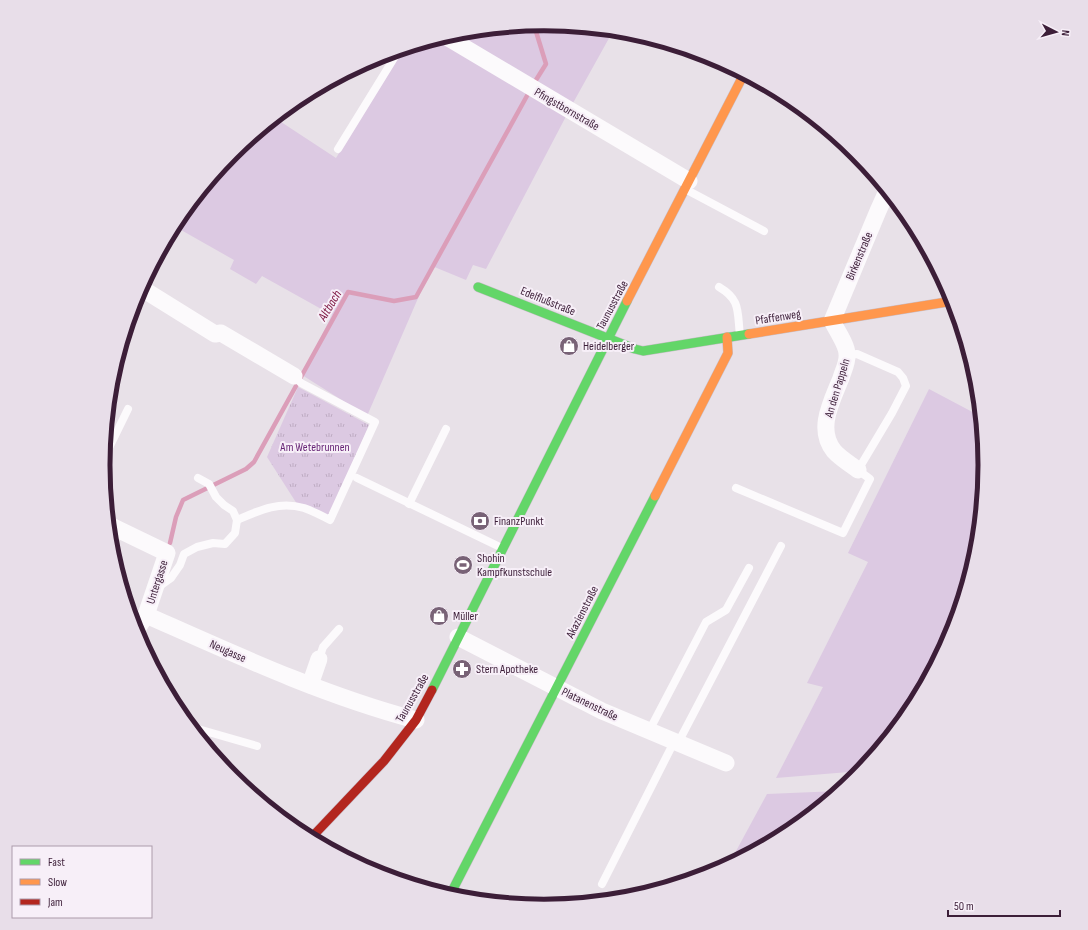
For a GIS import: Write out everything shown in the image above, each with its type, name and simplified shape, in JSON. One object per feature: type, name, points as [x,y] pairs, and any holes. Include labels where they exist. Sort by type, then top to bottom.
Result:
[{"type":"street","name":"Pfingstbornstraße","points":[[453,41],[687,185]]},
{"type":"street","name":"Taunusstraße","points":[[315,834],[384,761],[416,720],[608,338],[742,79]]},
{"type":"street","name":"Birkenstraße","points":[[832,321],[884,197]]},
{"type":"street","name":"Edelflußstraße","points":[[478,287],[608,338]]},
{"type":"street","points":[[146,291],[215,334],[221,333],[297,380]]},
{"type":"street","name":"Pfaffenweg","points":[[608,338],[643,351],[946,302]]},
{"type":"street","name":"An den Pappeln","points":[[832,321],[847,350],[848,355],[826,419],[826,431],[828,441],[834,451],[858,470]]},
{"type":"street","name":"Akazienstraße","points":[[453,889],[728,353],[727,337]]},
{"type":"street","name":"Untergasse","points":[[115,528],[167,553],[146,615],[140,624]]},
{"type":"street","name":"Neugasse","points":[[146,615],[310,685],[344,698],[416,720]]},
{"type":"street","name":"Platanenstraße","points":[[458,637],[602,711],[726,763]]},
{"type":"street","points":[[310,685],[319,659]]},
{"type":"lane","points":[[338,149],[394,58]]},
{"type":"lane","points":[[687,185],[764,231]]},
{"type":"lane","points":[[719,287],[730,293],[735,301],[740,335]]},
{"type":"lane","points":[[736,488],[843,533],[870,480],[858,470],[906,386],[903,378],[898,372],[857,354],[848,355]]},
{"type":"lane","points":[[237,520],[273,506],[289,505],[305,508],[330,520],[375,422],[297,380]]},
{"type":"lane","points":[[111,444],[128,409]]},
{"type":"lane","points":[[409,504],[446,429]]},
{"type":"lane","points":[[155,590],[171,578],[180,565],[184,554],[197,547],[213,543],[225,544],[235,533],[237,520],[233,511],[224,505],[210,487],[198,478]]},
{"type":"lane","points":[[357,478],[502,548]]},
{"type":"lane","points":[[602,884],[781,546]]},
{"type":"lane","points":[[649,731],[706,622],[726,610],[749,568]]},
{"type":"lane","points":[[319,659],[323,647],[339,629]]},
{"type":"lane","points":[[200,729],[257,746]]},
{"type":"green space","points":[[516,32],[572,32],[610,36],[573,103],[486,269],[473,265],[466,280],[432,266],[367,416],[302,375],[332,315],[262,276],[256,284],[230,269],[234,260],[180,229],[200,201],[237,158],[280,121],[336,158],[397,57],[459,39]]},
{"type":"green space","name":"Am Wetebrunnen","points":[[298,387],[369,425],[329,519],[297,504],[267,457]]},
{"type":"green space","points":[[929,389],[975,413],[978,465],[977,493],[970,550],[955,605],[945,631],[920,682],[888,729],[851,772],[776,778],[823,687],[807,683],[868,562],[848,553]]},
{"type":"green space","points":[[830,791],[785,826],[761,841],[734,855],[767,794]]},
{"type":"waterway","name":"Altbach","points":[[536,31],[546,64],[536,80]]},
{"type":"waterway","name":"Altbach","points":[[170,543],[176,517],[183,500],[246,469],[254,462],[348,292],[394,301],[416,297],[528,94]]},
{"type":"traffic: fast","points":[[478,287],[643,351],[749,334]]},
{"type":"traffic: fast","points":[[432,690],[627,301]]},
{"type":"traffic: fast","points":[[453,889],[655,496]]},
{"type":"traffic: slow","points":[[627,301],[741,79]]},
{"type":"traffic: slow","points":[[749,334],[946,302]]},
{"type":"traffic: slow","points":[[655,496],[728,353],[727,337]]},
{"type":"traffic: jam","points":[[315,834],[384,761],[416,720],[432,690]]},
{"type":"place","name":"Heidelberger","points":[[569,346]]},
{"type":"place","name":"FinanzPunkt","points":[[480,521]]},
{"type":"place","name":"Shohin Kampfkunstschule","points":[[463,565]]},
{"type":"place","name":"Müller","points":[[439,616]]},
{"type":"place","name":"Stern Apotheke","points":[[462,669]]}]
